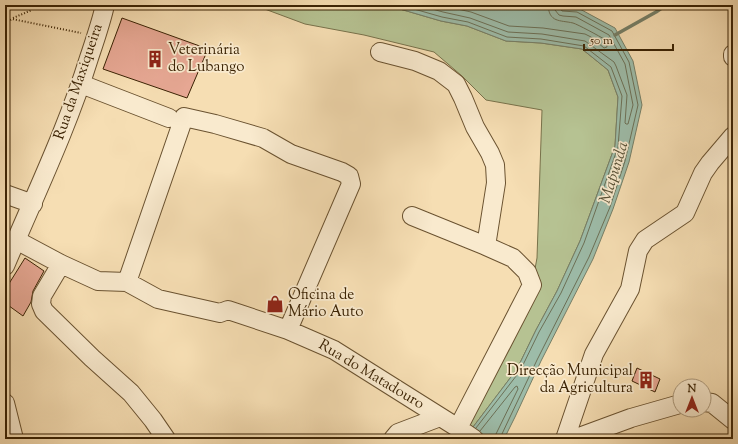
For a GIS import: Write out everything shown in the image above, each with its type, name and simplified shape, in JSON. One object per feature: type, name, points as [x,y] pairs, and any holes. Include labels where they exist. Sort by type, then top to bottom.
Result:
[{"type":"street","name":"Rua da Maxiqueira","points":[[5,266],[52,159],[81,84],[105,5]]},
{"type":"street","points":[[380,52],[415,61],[439,72],[456,84],[474,127],[490,153],[495,165],[496,184],[486,246]]},
{"type":"street","points":[[81,84],[169,118]]},
{"type":"street","points":[[127,282],[184,117],[263,138],[291,154],[342,172],[349,176],[351,184],[288,330]]},
{"type":"street","points":[[565,439],[594,354],[630,289],[638,251],[646,240],[685,213],[710,163],[733,136]]},
{"type":"street","points":[[5,194],[33,204]]},
{"type":"street","points":[[412,216],[512,258],[527,272],[532,285],[466,434]]},
{"type":"street","name":"Rua do Matadouro","points":[[16,240],[61,264],[98,281],[127,282],[158,299],[220,313],[228,310],[288,330],[334,350],[466,434]]},
{"type":"street","points":[[61,264],[42,296],[41,304],[44,312],[131,393],[166,439]]},
{"type":"street","points":[[5,403],[14,439]]},
{"type":"street","points":[[712,403],[733,420]]},
{"type":"street","points":[[574,439],[631,418],[672,406]]},
{"type":"street","points":[[393,439],[398,433],[440,417]]},
{"type":"path","points":[[5,23],[32,10],[36,5]]},
{"type":"path","points":[[12,19],[96,36]]},
{"type":"green space","points":[[254,5],[323,5],[332,7],[369,5],[393,7],[441,21],[467,26],[506,41],[541,43],[582,49],[608,70],[618,97],[615,146],[580,241],[557,291],[517,369],[467,435],[458,428],[532,285],[537,258],[542,110],[486,100],[462,76],[434,52],[364,35],[305,24]]},
{"type":"water","name":"Mapunda","points":[[369,5],[545,5],[578,8],[615,28],[633,61],[642,105],[629,162],[613,209],[593,259],[541,361],[504,439],[460,439],[467,435],[517,369],[557,291],[580,241],[615,146],[618,97],[608,70],[582,49],[541,43],[506,41],[467,26],[441,21],[393,7]]},
{"type":"building","name":"Veterinária do Lubango","points":[[122,18],[208,49],[187,98],[103,69]]},
{"type":"building","points":[[25,258],[44,271],[33,291],[31,302],[23,316],[5,303],[5,290]]},
{"type":"building","name":"Direcção Municipal da Agricultura","points":[[637,368],[660,379],[655,392],[632,381]]},
{"type":"waterway","points":[[615,35],[666,5]]},
{"type":"place","name":"Veterinária do Lubango","points":[[155,59]]},
{"type":"place","name":"Oficina de Mário Auto","points":[[275,304]]},
{"type":"place","name":"Direcção Municipal da Agricultura","points":[[646,380]]}]
